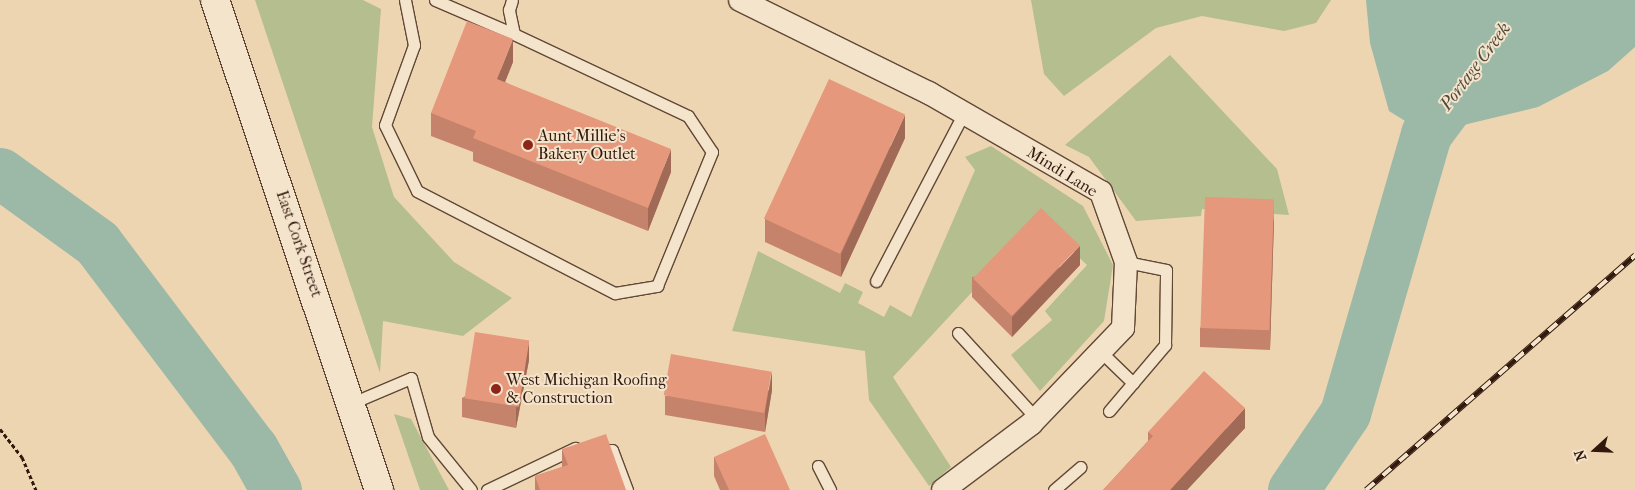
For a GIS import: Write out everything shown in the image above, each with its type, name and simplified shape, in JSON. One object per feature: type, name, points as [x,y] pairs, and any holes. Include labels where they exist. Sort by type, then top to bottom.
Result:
[{"type":"street","name":"East Cork Street","points":[[215,0],[380,490]]},
{"type":"street","name":"Mindi Lane","points":[[740,0],[964,113],[1101,192],[1126,262],[1123,328],[1036,418],[956,486]]},
{"type":"lane","points":[[405,0],[414,45],[385,125],[417,191],[615,293],[657,286],[712,152],[688,116],[514,34],[435,0]]},
{"type":"lane","points":[[512,0],[509,10],[514,34]]},
{"type":"lane","points":[[876,281],[964,113]]},
{"type":"lane","points":[[1109,411],[1165,345],[1166,270],[1126,262]]},
{"type":"lane","points":[[958,333],[1036,418]]},
{"type":"lane","points":[[1100,352],[1133,383]]},
{"type":"lane","points":[[352,403],[411,378],[428,437],[471,490]]},
{"type":"lane","points":[[487,490],[570,448],[612,450],[627,490]]},
{"type":"lane","points":[[818,466],[830,490]]},
{"type":"lane","points":[[1054,490],[1080,467]]},
{"type":"path","points":[[0,429],[22,457],[36,490]]},
{"type":"green space","points":[[255,0],[363,0],[381,9],[372,127],[394,197],[454,262],[512,298],[463,336],[383,321],[380,373]]},
{"type":"green space","points":[[1031,0],[1331,0],[1316,23],[1284,31],[1202,16],[1156,28],[1064,96],[1044,74]]},
{"type":"green space","points":[[1170,55],[1277,169],[1289,215],[1202,209],[1201,216],[1136,221],[1089,157],[1065,145]]},
{"type":"green space","points":[[991,146],[1083,206],[1113,265],[1104,321],[1040,391],[1011,355],[1052,320],[1045,311],[1087,265],[1039,220],[893,377],[951,467],[929,486],[869,400],[865,351],[732,331],[758,251],[840,293],[845,283],[863,292],[858,303],[884,317],[890,305],[911,317],[975,170],[965,157]]},
{"type":"green space","points":[[394,414],[411,419],[449,490],[420,490]]},
{"type":"water","name":"Portage Creek","points":[[1366,0],[1635,0],[1635,47],[1608,71],[1538,107],[1426,134],[1389,111],[1370,43]]},
{"type":"building","name":"Aunt Millie's Bakery Outlet","points":[[467,21],[513,39],[497,79],[671,149],[648,208],[473,138],[476,131],[431,113]]},
{"type":"building","points":[[829,79],[905,114],[840,254],[764,219]]},
{"type":"building","points":[[1205,197],[1274,199],[1269,330],[1200,328]]},
{"type":"building","points":[[1041,208],[1080,246],[1012,316],[973,278]]},
{"type":"building","name":"West Michigan Roofing & Construction","points":[[475,332],[529,341],[519,407],[465,398]]},
{"type":"building","points":[[671,354],[771,372],[764,413],[664,395]]},
{"type":"building","points":[[1204,371],[1245,408],[1170,490],[1103,490],[1153,436],[1148,432]]},
{"type":"building","points":[[606,434],[626,490],[540,490],[535,476],[568,465],[562,449]]},
{"type":"building","points":[[765,434],[790,490],[729,490],[714,457]]},
{"type":"waterway","name":"Portage Creek","points":[[1293,490],[1345,413],[1426,134],[1526,0]]},
{"type":"waterway","points":[[0,173],[97,243],[253,449],[276,490]]},
{"type":"railway","points":[[1366,490],[1635,255]]},
{"type":"place","name":"Aunt Millie's Bakery Outlet","points":[[528,145]]},
{"type":"place","name":"West Michigan Roofing & Construction","points":[[496,389]]}]
